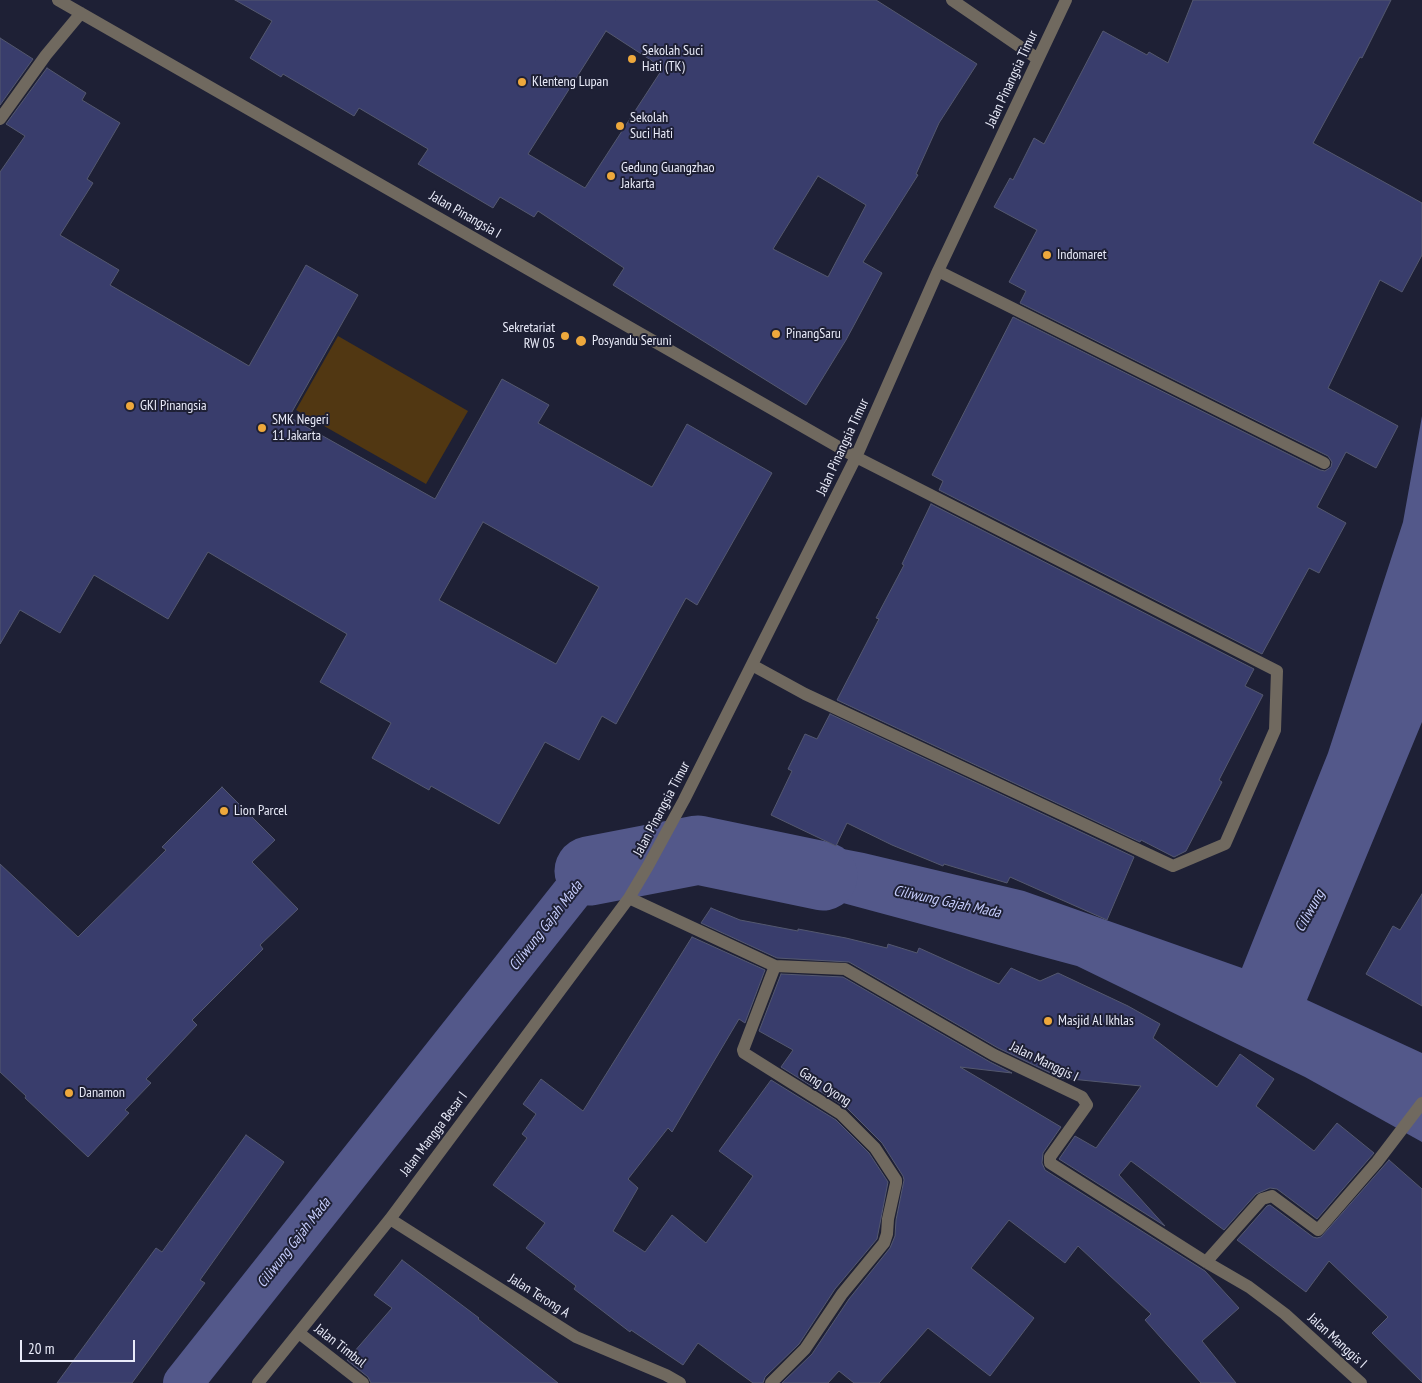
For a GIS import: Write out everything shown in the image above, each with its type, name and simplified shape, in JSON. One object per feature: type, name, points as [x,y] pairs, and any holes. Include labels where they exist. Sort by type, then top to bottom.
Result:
[{"type":"street","name":"Jalan Pinangsia I","points":[[58,0],[856,457],[1277,671],[1275,730],[1224,844],[1173,866],[806,694],[752,666]]},
{"type":"street","points":[[952,0],[1038,58]]},
{"type":"street","name":"Jalan Pinangsia Timur","points":[[629,898],[684,800],[856,457],[938,272],[1066,0]]},
{"type":"street","points":[[0,120],[46,55],[81,13]]},
{"type":"street","points":[[938,272],[1324,463]]},
{"type":"street","name":"Jalan Manggis I","points":[[629,898],[775,966],[845,970],[994,1055],[1082,1097],[1087,1105],[1050,1157],[1050,1163],[1206,1262],[1249,1287],[1285,1314],[1361,1383]]},
{"type":"street","name":"Jalan Mangga Besar I","points":[[258,1383],[390,1219],[629,898]]},
{"type":"street","name":"Gang Oyong","points":[[771,1383],[805,1349],[842,1294],[884,1243],[896,1183],[896,1180],[875,1148],[842,1114],[744,1053],[743,1050],[775,966]]},
{"type":"street","points":[[1206,1262],[1262,1199],[1272,1196],[1318,1230],[1377,1162],[1422,1103]]},
{"type":"street","name":"Jalan Terong A","points":[[390,1219],[576,1337],[666,1375],[680,1383]]},
{"type":"street","name":"Jalan Timbul","points":[[299,1333],[363,1383]]},
{"type":"shaded area","points":[[338,336],[468,411],[426,484],[296,410]]},
{"type":"water","name":"Ciliwung","points":[[1422,416],[1422,722],[1307,1000],[1422,1053],[1422,1142],[1305,1077],[1077,966],[724,871],[745,830],[864,853],[1024,891],[1242,968],[1328,753],[1403,522]]},
{"type":"building","points":[[235,0],[876,0],[977,64],[939,123],[916,174],[918,175],[863,262],[882,273],[846,340],[806,405],[613,285],[624,268],[538,211],[534,217],[500,197],[493,208],[418,164],[428,149],[359,108],[354,116],[283,74],[281,77],[250,58],[272,21]],"holes":[[[606,31],[663,68],[585,188],[528,154]],[[818,176],[866,205],[828,277],[773,249]]]},
{"type":"building","points":[[1193,0],[1391,0],[1362,58],[1360,57],[1313,143],[1422,203],[1422,255],[1402,292],[1380,280],[1328,388],[1398,426],[1376,468],[1346,452],[1317,507],[1346,523],[1319,573],[1309,568],[1262,654],[939,490],[943,481],[932,475],[1013,317],[1320,470],[1325,471],[1331,467],[1332,462],[1328,456],[1020,303],[1026,291],[1009,282],[1037,230],[994,207],[1010,178],[1013,180],[1034,138],[1044,144],[1103,31],[1147,55],[1149,52],[1168,63]]},
{"type":"building","points":[[0,38],[33,59],[0,105]]},
{"type":"building","points":[[47,68],[86,93],[82,100],[120,123],[87,179],[93,183],[60,235],[119,270],[110,285],[249,366],[306,265],[358,295],[289,417],[435,499],[502,379],[549,405],[538,423],[652,487],[687,424],[772,473],[697,605],[686,598],[616,724],[602,716],[579,760],[545,742],[499,824],[431,786],[429,790],[372,758],[391,723],[320,682],[347,634],[208,552],[168,619],[94,575],[60,633],[20,610],[0,644],[0,172],[25,136],[6,124]],"holes":[[[483,522],[599,587],[556,664],[439,600]]]},
{"type":"building","points":[[931,504],[1254,669],[1245,686],[1263,695],[1219,780],[1222,782],[1186,851],[1174,857],[837,700],[879,619],[876,618],[904,565],[902,564]]},
{"type":"building","points":[[830,714],[1134,857],[1107,920],[1010,877],[1007,883],[944,864],[943,866],[892,845],[847,823],[836,846],[771,815],[792,771],[788,769],[805,734],[817,739]]},
{"type":"building","points":[[222,787],[275,840],[252,862],[298,909],[260,945],[263,949],[192,1020],[197,1025],[146,1079],[151,1083],[125,1110],[129,1113],[88,1157],[0,1072],[0,864],[78,937],[166,850],[162,847]]},
{"type":"building","points":[[1422,894],[1422,1006],[1366,974],[1393,926],[1400,930]]},
{"type":"building","points":[[711,908],[740,920],[846,938],[887,948],[888,944],[917,953],[919,948],[999,984],[1011,968],[1040,981],[1058,973],[1128,1006],[1160,1024],[1153,1038],[1217,1087],[1240,1054],[1274,1079],[1256,1106],[1314,1151],[1337,1123],[1374,1153],[1317,1219],[1277,1189],[1270,1188],[1256,1194],[1224,1230],[1131,1161],[1119,1175],[1165,1226],[1059,1159],[1075,1136],[1096,1148],[1141,1086],[1061,1078],[998,1048],[849,962],[777,958],[701,923]]},
{"type":"building","points":[[692,937],[765,970],[745,1023],[739,1019],[672,1132],[668,1128],[628,1179],[638,1188],[613,1231],[645,1252],[672,1215],[706,1243],[753,1176],[719,1151],[771,1080],[836,1120],[869,1153],[888,1182],[877,1239],[835,1289],[799,1344],[765,1377],[763,1383],[753,1383],[698,1343],[683,1365],[631,1330],[630,1332],[574,1289],[576,1286],[526,1248],[545,1223],[493,1185],[527,1138],[522,1134],[536,1114],[523,1104],[541,1079],[583,1111]]},
{"type":"building","points":[[781,974],[843,977],[1012,1073],[960,1067],[1061,1127],[1043,1153],[1042,1163],[1045,1170],[1205,1271],[1239,1308],[1202,1341],[1236,1383],[1201,1383],[1145,1320],[1151,1314],[1078,1246],[1065,1263],[1009,1220],[971,1268],[1034,1318],[990,1376],[928,1328],[879,1383],[854,1383],[839,1371],[828,1383],[782,1383],[812,1354],[849,1299],[890,1248],[895,1236],[896,1220],[904,1180],[882,1143],[847,1108],[781,1067],[793,1050],[759,1031]]},
{"type":"building","points":[[246,1135],[284,1162],[200,1280],[205,1283],[132,1383],[57,1383],[156,1248],[162,1252]]},
{"type":"building","points":[[1389,1160],[1422,1189],[1422,1382],[1372,1333],[1388,1317],[1329,1261],[1306,1292],[1237,1240],[1270,1205],[1313,1237],[1321,1237]]},
{"type":"building","points":[[402,1260],[479,1318],[558,1383],[371,1383],[368,1377],[347,1360],[392,1308],[374,1295]]},
{"type":"waterway","name":"Ciliwung Gajah Mada","points":[[589,871],[698,850],[823,876]]},
{"type":"waterway","name":"Ciliwung Gajah Mada","points":[[183,1383],[589,871]]},
{"type":"place","name":"Sekolah Suci Hati (TK)","points":[[632,59]]},
{"type":"place","name":"Klenteng Lupan","points":[[522,82]]},
{"type":"place","name":"Sekolah Suci Hati","points":[[620,126]]},
{"type":"place","name":"Gedung Guangzhao Jakarta","points":[[611,176]]},
{"type":"place","name":"Indomaret","points":[[1047,255]]},
{"type":"place","name":"PinangSaru","points":[[776,334]]},
{"type":"place","name":"Sekretariat RW 05","points":[[565,336]]},
{"type":"place","name":"Posyandu Seruni","points":[[581,341]]},
{"type":"place","name":"GKI Pinangsia","points":[[130,406]]},
{"type":"place","name":"SMK Negeri 11 Jakarta","points":[[262,428]]},
{"type":"place","name":"Lion Parcel","points":[[224,811]]},
{"type":"place","name":"Masjid Al Ikhlas","points":[[1048,1021]]},
{"type":"place","name":"Danamon","points":[[69,1093]]}]
